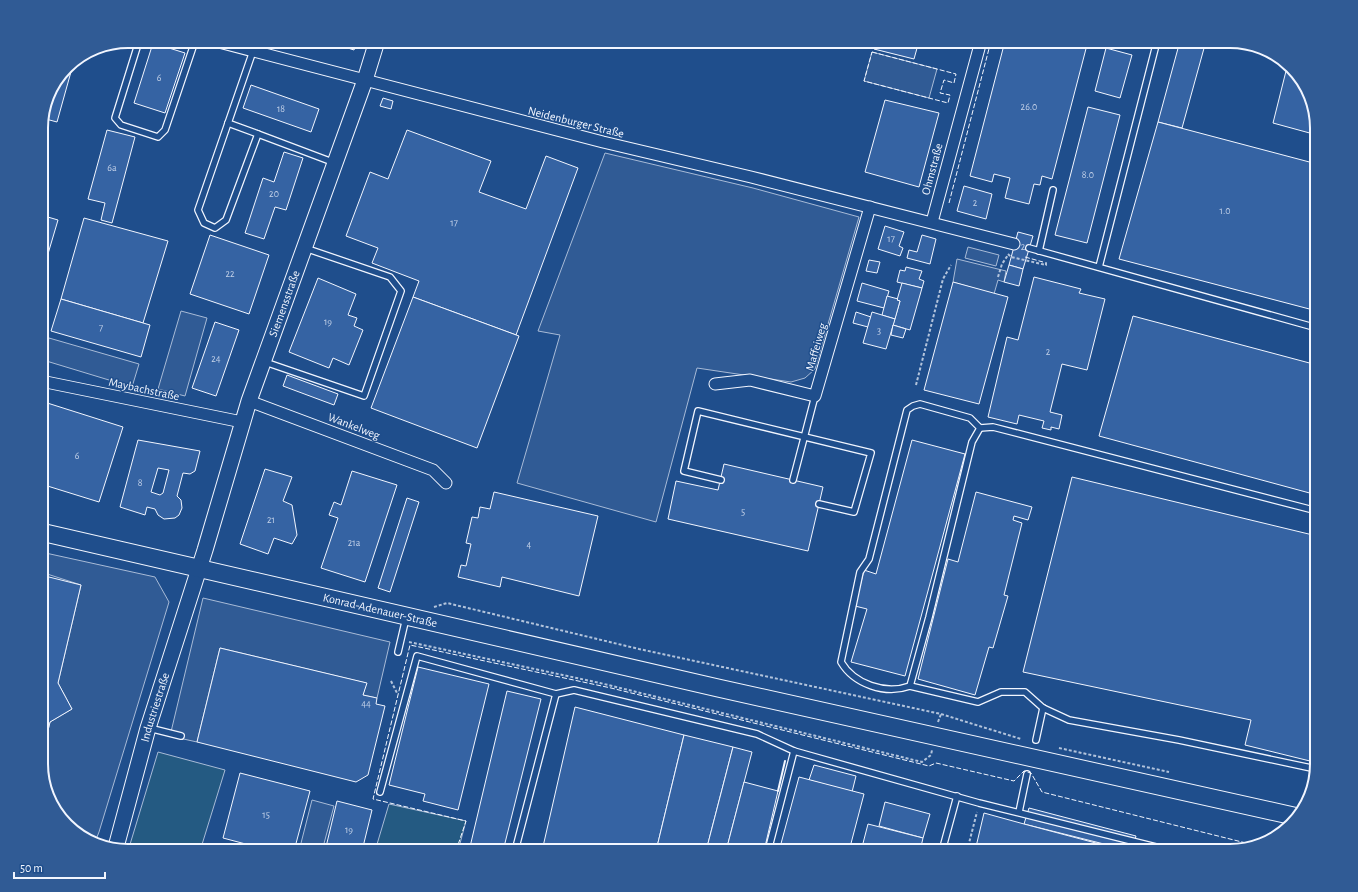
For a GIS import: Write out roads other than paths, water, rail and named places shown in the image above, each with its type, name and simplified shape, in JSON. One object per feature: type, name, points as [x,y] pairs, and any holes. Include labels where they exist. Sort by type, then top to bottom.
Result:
[{"type":"main road","name":"Siemensstraße","points":[[199,570],[249,401],[365,80],[375,48]]},
{"type":"main road","name":"Konrad-Adenauer-Straße","points":[[48,534],[199,570],[718,688],[1291,816]]},
{"type":"main road","name":"Industriestraße","points":[[117,843],[148,728],[199,570]]},
{"type":"street","name":"Neidenburger Straße","points":[[242,48],[603,142],[932,222]]},
{"type":"street","name":"Ohmstraße","points":[[932,222],[979,48]]},
{"type":"street","name":"Maffeiweg","points":[[815,396],[870,207]]},
{"type":"street","points":[[932,222],[1014,244]]},
{"type":"street","points":[[715,384],[750,380],[815,396]]},
{"type":"street","name":"Maybachstraße","points":[[48,381],[242,422]]},
{"type":"street","name":"Wankelweg","points":[[249,401],[433,470],[446,483]]},
{"type":"lane","points":[[137,48],[115,118],[121,125],[158,137],[165,130],[193,48]]},
{"type":"lane","points":[[1099,267],[1155,48]]},
{"type":"lane","points":[[253,51],[198,210],[204,223],[215,228],[226,220],[258,134]]},
{"type":"lane","points":[[228,123],[335,163]]},
{"type":"lane","points":[[1040,251],[1053,190]]},
{"type":"lane","points":[[263,362],[364,396],[401,291],[390,277],[305,248]]},
{"type":"lane","points":[[1029,248],[1310,326]]},
{"type":"lane","points":[[793,480],[815,396]]},
{"type":"lane","points":[[1310,509],[993,427],[980,428],[970,418],[920,404],[913,406],[907,410],[868,559],[860,572],[841,662],[847,672],[869,685],[891,690],[900,690],[910,686],[978,702],[1001,692],[1025,692],[1043,708],[1069,720],[1179,740],[1310,768]]},
{"type":"lane","points":[[721,480],[684,471],[698,411],[871,453],[854,512],[819,504]]},
{"type":"lane","points":[[910,686],[929,617],[972,442],[980,428]]},
{"type":"lane","points":[[398,652],[406,616]]},
{"type":"lane","points":[[380,792],[417,656],[556,694],[574,690],[757,734],[794,751],[979,803],[1145,844]]},
{"type":"lane","points":[[517,844],[556,694]]},
{"type":"lane","points":[[1036,740],[1043,708]]},
{"type":"lane","points":[[148,728],[181,736]]},
{"type":"lane","points":[[770,844],[794,751]]},
{"type":"lane","points":[[1019,812],[1028,774]]},
{"type":"lane","points":[[944,844],[957,796]]}]
